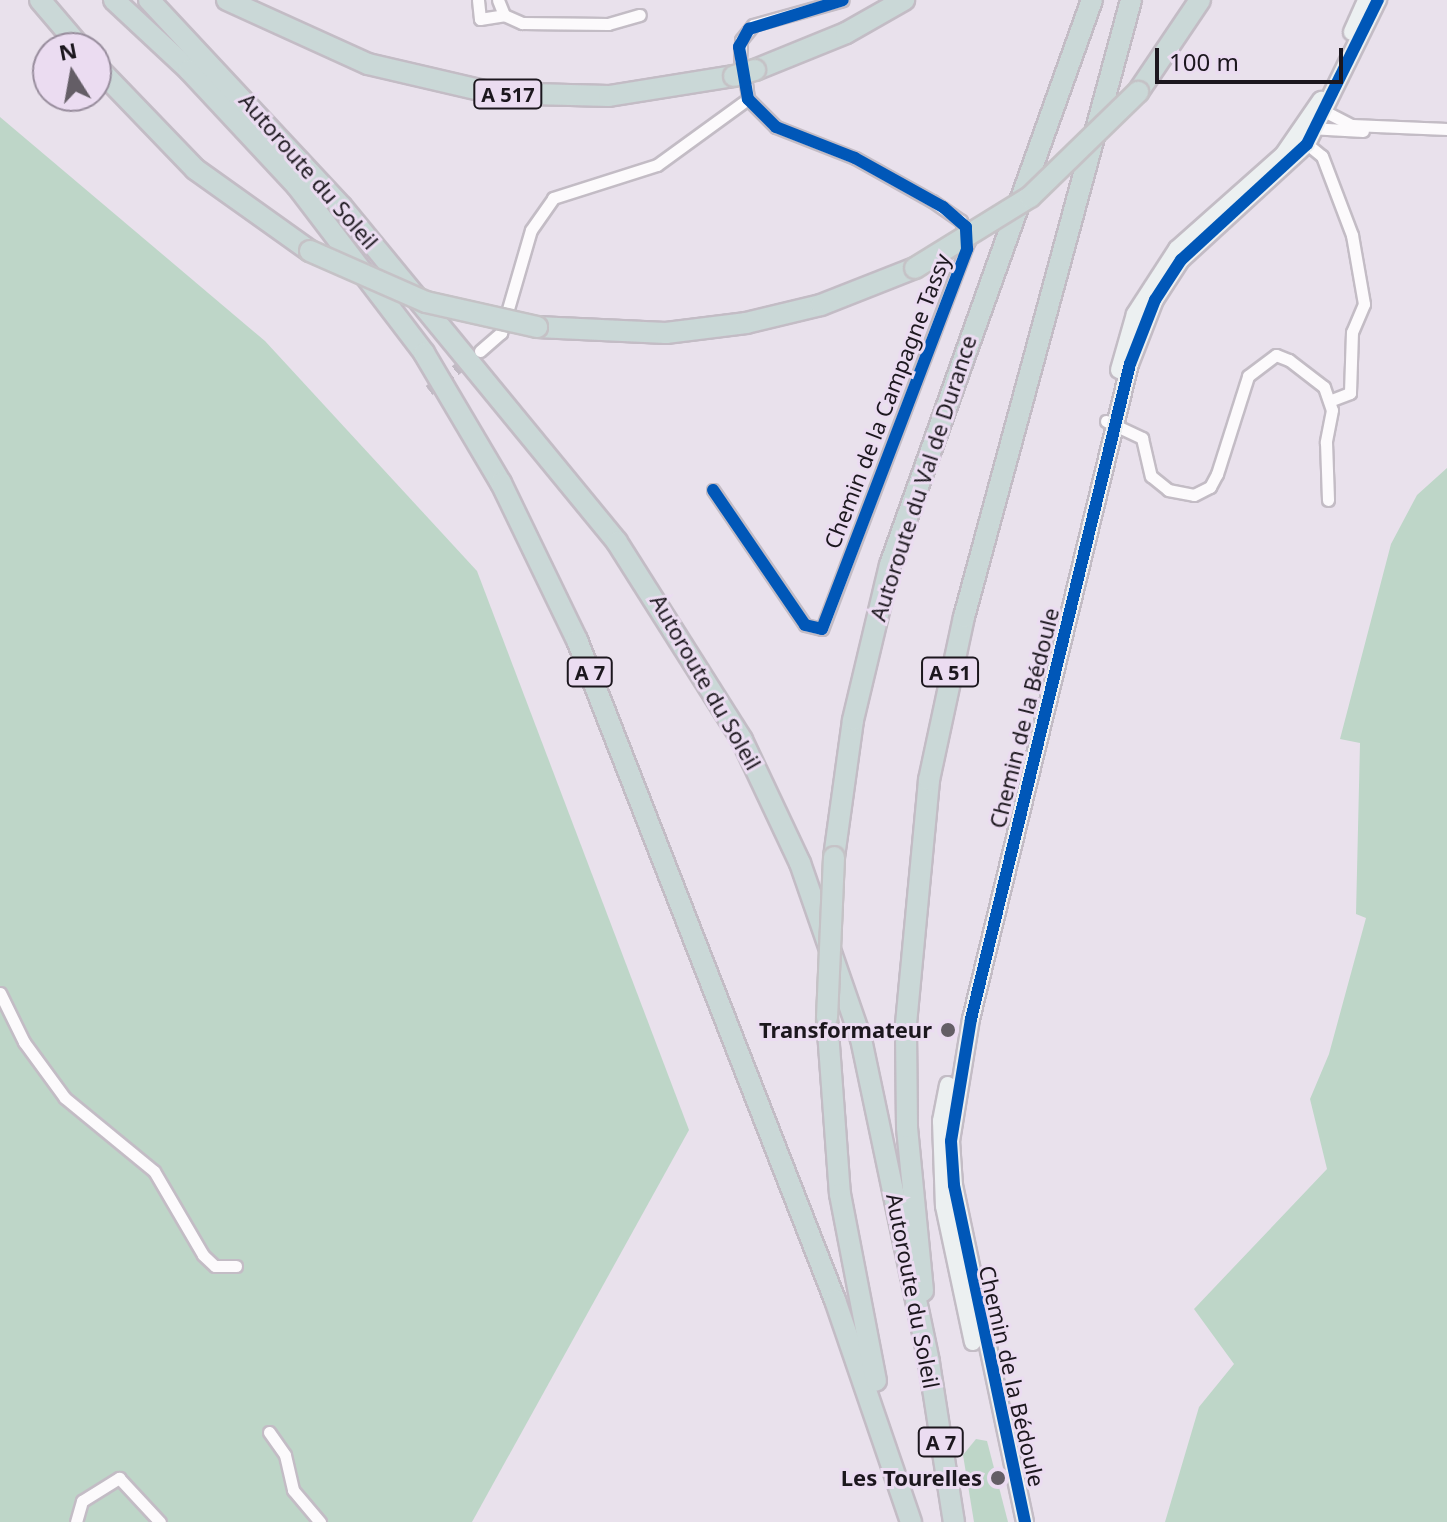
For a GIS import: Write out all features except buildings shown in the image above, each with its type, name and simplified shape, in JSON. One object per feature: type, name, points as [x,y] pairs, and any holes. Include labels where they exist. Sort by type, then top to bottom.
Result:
[{"type":"highway","points":[[40,0],[67,32]]},
{"type":"highway","name":"Autoroute du Soleil","points":[[114,0],[189,70],[297,186],[417,343],[501,483],[577,640],[889,1447],[911,1522]]},
{"type":"highway","name":"Autoroute du Soleil","points":[[149,0],[342,207],[602,523],[720,699],[784,826],[843,981],[873,1089],[929,1363],[954,1522]]},
{"type":"highway","name":"A 517","points":[[227,0],[368,64],[493,93],[609,96],[744,72],[846,33],[904,0]]},
{"type":"highway","name":"Autoroute du Val de Durance","points":[[889,1447],[840,1194],[827,1018],[834,857],[853,720],[890,565],[1092,0]]},
{"type":"highway","name":"A 51","points":[[929,1363],[910,1175],[906,1048],[911,927],[929,780],[964,617],[1131,0]]},
{"type":"highway","points":[[112,83],[195,169],[310,251],[426,302],[537,327],[627,333],[719,327],[808,309],[915,268],[1030,197],[1138,92],[1200,0]]},
{"type":"street","points":[[478,0],[478,17],[504,15],[522,23],[599,25],[640,15]]},
{"type":"street","points":[[498,0],[504,15]]},
{"type":"street","points":[[480,351],[501,333],[531,230],[553,198],[657,165],[748,99],[741,40],[753,25],[826,2],[843,0]]},
{"type":"street","name":"Chemin de la Bédoule","points":[[1322,110],[1366,0]]},
{"type":"street","name":"Chemin de la Bédoule","points":[[1025,1522],[961,1239],[951,1141],[971,1019],[1111,423],[1125,344],[1156,278],[1205,220],[1309,134],[1378,0]]},
{"type":"street","name":"Chemin de la Campagne Tassy","points":[[713,490],[805,625],[822,629],[969,241],[964,224],[943,207],[855,158],[776,127],[748,99]]},
{"type":"street","points":[[1322,110],[1352,125],[1383,129]]},
{"type":"street","points":[[1329,401],[1350,393],[1352,332],[1364,304],[1352,235],[1322,156],[1309,134],[1447,129]]},
{"type":"street","points":[[1111,423],[1142,438],[1151,476],[1168,490],[1194,495],[1210,487],[1217,474],[1248,376],[1259,363],[1276,355],[1289,360],[1324,387],[1329,401],[1328,500]]},
{"type":"street","name":"Chemin de la Bédoule","points":[[1014,1522],[954,1263],[944,1206],[941,1121],[965,996],[1111,423]]},
{"type":"street","points":[[0,993],[24,1042],[65,1098],[154,1171],[203,1255],[215,1266],[236,1266]]},
{"type":"street","points":[[269,1432],[285,1455],[293,1490],[320,1522]]},
{"type":"street","points":[[76,1522],[82,1501],[119,1478],[132,1484],[160,1522]]},
{"type":"green space","points":[[0,117],[265,341],[477,571],[689,1130],[472,1522],[0,1522]]},
{"type":"green space","points":[[1447,468],[1447,1522],[1165,1522],[1199,1407],[1234,1364],[1194,1309],[1327,1169],[1310,1099],[1329,1054],[1366,918],[1356,914],[1360,743],[1340,739],[1391,544],[1417,495]]},
{"type":"green space","points":[[976,1439],[987,1441],[1008,1522],[974,1522],[963,1455]]},
{"type":"tunnel","points":[[429,390],[470,359]]},
{"type":"cycle path","points":[[713,490],[805,625],[822,629],[967,249],[966,227],[943,207],[855,158],[776,127],[748,99],[739,47],[749,29],[843,0]]},
{"type":"cycle path","points":[[1025,1522],[954,1185],[951,1141],[971,1019],[1130,364],[1155,300],[1181,260],[1307,144],[1378,0]]},
{"type":"place","name":"Transformateur","points":[[948,1030]]},
{"type":"place","name":"Les Tourelles","points":[[998,1478]]}]
